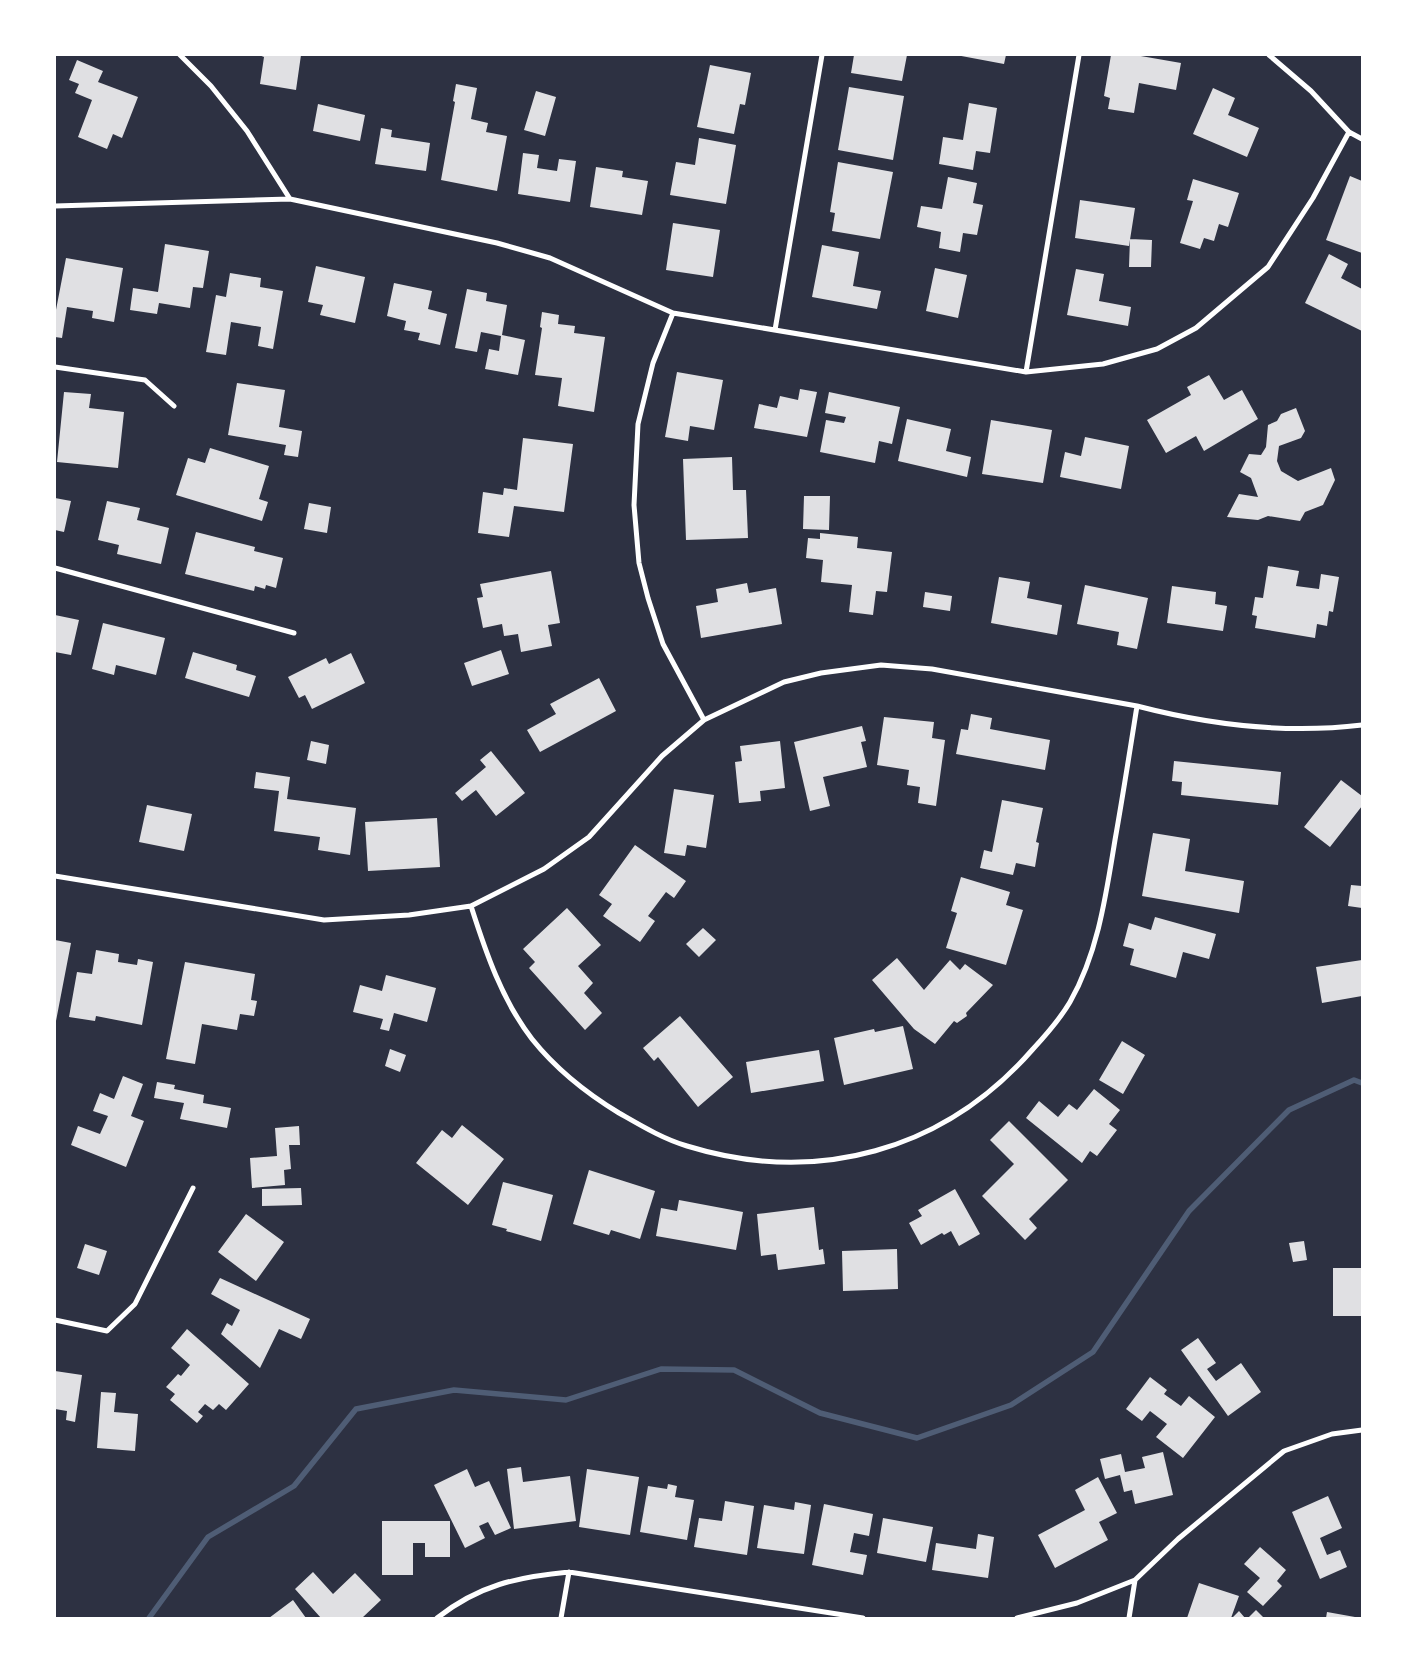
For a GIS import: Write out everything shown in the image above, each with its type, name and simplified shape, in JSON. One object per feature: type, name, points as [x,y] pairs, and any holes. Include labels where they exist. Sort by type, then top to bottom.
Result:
[{"type":"street","points":[[180,55],[211,86],[247,131],[290,199]]},
{"type":"street","points":[[775,330],[822,55]]},
{"type":"street","points":[[1026,372],[1079,55]]},
{"type":"street","points":[[1269,55],[1311,91],[1349,132],[1362,139]]},
{"type":"street","points":[[55,206],[290,199],[497,243],[550,258],[673,313],[1026,372],[1103,364],[1156,349],[1196,328],[1268,267],[1313,198],[1349,132]]},
{"type":"street","points":[[673,313],[653,363],[638,424],[634,505],[636,534],[639,563],[664,644],[704,720]]},
{"type":"street","points":[[55,367],[145,380],[174,406]]},
{"type":"street","points":[[55,568],[294,633]]},
{"type":"street","points":[[55,876],[324,920],[409,915],[471,906],[544,869],[589,837],[662,756],[704,720],[784,682],[821,673],[881,665],[932,669],[1138,706],[1171,714],[1286,730],[1362,725]]},
{"type":"street","points":[[471,906],[484,948],[508,1004],[533,1040],[570,1079],[600,1101],[641,1126],[685,1146],[727,1156],[788,1163],[849,1158],[909,1140],[963,1113],[1013,1072],[1045,1036],[1070,1001],[1092,953],[1105,903],[1138,706]]},
{"type":"street","points":[[55,1320],[107,1331],[135,1304],[193,1188]]},
{"type":"street","points":[[1017,1618],[1076,1603],[1136,1580],[1200,1520],[1284,1451],[1332,1434],[1362,1430]]},
{"type":"street","points":[[561,1618],[569,1572]]},
{"type":"street","points":[[436,1618],[470,1596],[507,1581],[527,1576],[569,1572],[863,1618]]},
{"type":"street","points":[[1129,1618],[1136,1580]]},
{"type":"building","points":[[259,55],[301,55],[296,90],[260,84],[264,57]]},
{"type":"building","points":[[854,55],[907,55],[902,81],[851,73]]},
{"type":"building","points":[[956,55],[1006,55],[1004,64]]},
{"type":"building","points":[[1111,55],[1135,55],[1181,63],[1176,90],[1139,83],[1134,113],[1108,109],[1110,98],[1104,96]]},
{"type":"building","points":[[77,60],[103,71],[98,82],[138,97],[122,138],[113,134],[107,149],[78,137],[92,100],[75,93],[79,84],[69,80]]},
{"type":"building","points":[[710,65],[751,73],[745,105],[740,104],[734,134],[697,127]]},
{"type":"building","points":[[456,84],[477,88],[471,119],[488,123],[486,132],[507,136],[497,191],[441,180],[455,102],[453,101]]},
{"type":"building","points":[[849,87],[904,96],[893,160],[838,150]]},
{"type":"building","points":[[1213,88],[1235,98],[1228,115],[1259,128],[1247,157],[1193,134]]},
{"type":"building","points":[[536,91],[556,97],[545,136],[524,130]]},
{"type":"building","points":[[969,103],[997,108],[990,153],[976,151],[973,170],[939,164],[943,137],[963,140]]},
{"type":"building","points":[[318,104],[365,115],[360,141],[313,131]]},
{"type":"building","points":[[381,128],[392,130],[391,137],[430,143],[426,171],[375,164]]},
{"type":"building","points":[[699,138],[736,145],[726,204],[670,195],[676,162],[695,165]]},
{"type":"building","points":[[523,153],[539,155],[537,168],[557,171],[559,159],[576,161],[570,202],[518,194]]},
{"type":"building","points":[[838,162],[893,172],[880,239],[832,231],[835,213],[830,212]]},
{"type":"building","points":[[596,167],[623,171],[622,177],[648,181],[642,215],[590,207]]},
{"type":"building","points":[[1350,176],[1362,181],[1362,253],[1326,240]]},
{"type":"building","points":[[948,177],[977,183],[973,203],[983,205],[977,235],[963,233],[960,252],[939,248],[941,232],[917,227],[921,206],[942,209]]},
{"type":"building","points":[[1193,179],[1239,193],[1228,227],[1219,224],[1214,241],[1204,238],[1200,249],[1180,243],[1193,201],[1187,200]]},
{"type":"building","points":[[1080,200],[1135,208],[1129,246],[1075,238]]},
{"type":"building","points":[[673,223],[720,230],[713,277],[666,270]]},
{"type":"building","points":[[1130,239],[1152,240],[1151,267],[1129,267]]},
{"type":"building","points":[[165,244],[209,251],[203,288],[193,287],[190,308],[159,303],[157,314],[130,310],[133,288],[158,292]]},
{"type":"building","points":[[822,245],[859,252],[853,286],[881,291],[877,309],[812,297]]},
{"type":"building","points":[[1329,254],[1348,264],[1341,278],[1362,289],[1362,331],[1305,303]]},
{"type":"building","points":[[66,258],[123,268],[114,322],[92,318],[93,311],[67,307],[62,338],[55,337],[55,315]]},
{"type":"building","points":[[316,266],[365,277],[355,323],[320,315],[323,305],[308,302]]},
{"type":"building","points":[[935,268],[967,275],[958,318],[926,311]]},
{"type":"building","points":[[1076,269],[1104,274],[1099,301],[1131,307],[1128,326],[1067,315]]},
{"type":"building","points":[[230,273],[261,278],[260,287],[283,291],[273,349],[258,346],[261,327],[231,322],[226,355],[206,352],[216,295],[226,297]]},
{"type":"building","points":[[394,283],[432,291],[428,309],[447,314],[440,345],[418,340],[420,333],[404,330],[406,321],[387,316]]},
{"type":"building","points":[[467,289],[487,293],[486,301],[507,305],[502,335],[525,340],[518,375],[485,369],[489,349],[499,351],[501,336],[481,332],[477,352],[455,348]]},
{"type":"building","points":[[542,312],[559,315],[558,324],[575,326],[574,333],[605,337],[594,412],[558,406],[562,378],[535,375],[542,328],[540,327]]},
{"type":"building","points":[[677,372],[723,380],[714,430],[690,426],[688,441],[665,437]]},
{"type":"building","points":[[1209,375],[1224,400],[1242,390],[1258,419],[1204,451],[1196,436],[1166,453],[1147,420],[1191,395],[1187,387]]},
{"type":"building","points":[[237,383],[285,390],[279,427],[302,431],[298,457],[284,455],[286,445],[228,435]]},
{"type":"building","points":[[800,389],[817,392],[807,437],[754,428],[759,404],[777,408],[780,396],[798,400]]},
{"type":"building","points":[[64,392],[91,394],[89,408],[124,412],[118,468],[57,462]]},
{"type":"building","points":[[829,392],[900,407],[892,444],[879,441],[875,463],[820,452],[826,420],[844,423],[846,417],[825,413]]},
{"type":"building","points":[[1296,408],[1305,431],[1301,438],[1279,446],[1277,461],[1281,471],[1298,481],[1331,468],[1335,480],[1323,505],[1305,512],[1300,521],[1268,516],[1258,520],[1227,517],[1239,494],[1258,497],[1251,478],[1240,472],[1249,454],[1261,455],[1266,447],[1268,425],[1277,421],[1281,414]]},
{"type":"building","points":[[907,419],[951,429],[946,451],[971,457],[967,477],[898,461]]},
{"type":"building","points":[[991,420],[1052,430],[1043,483],[982,474]]},
{"type":"building","points":[[1085,437],[1129,446],[1121,489],[1060,477],[1065,452],[1081,456]]},
{"type":"building","points":[[523,438],[573,444],[564,512],[514,506],[509,537],[478,533],[483,492],[503,495],[504,488],[517,490]]},
{"type":"building","points":[[210,448],[269,466],[259,499],[268,502],[262,521],[176,495],[188,458],[205,463]]},
{"type":"building","points":[[732,457],[733,490],[746,490],[748,538],[686,540],[683,459]]},
{"type":"building","points":[[804,496],[830,496],[829,530],[803,529]]},
{"type":"building","points":[[55,498],[71,501],[64,532],[55,530]]},
{"type":"building","points":[[107,501],[140,508],[137,520],[169,528],[161,564],[117,554],[119,545],[98,540]]},
{"type":"building","points":[[309,503],[331,507],[327,533],[304,529]]},
{"type":"building","points":[[196,532],[255,547],[254,551],[283,558],[276,588],[266,585],[265,589],[255,586],[254,591],[185,574]]},
{"type":"building","points":[[820,533],[858,537],[857,548],[892,552],[887,592],[876,591],[873,615],[849,612],[852,585],[821,582],[823,560],[806,558],[808,538],[820,539]]},
{"type":"building","points":[[1268,566],[1299,571],[1296,586],[1319,589],[1321,574],[1339,577],[1333,612],[1329,611],[1327,626],[1317,624],[1315,638],[1255,628],[1257,616],[1252,615],[1255,597],[1263,598]]},
{"type":"building","points":[[551,571],[560,623],[548,625],[552,646],[521,652],[518,634],[504,636],[502,624],[483,628],[477,598],[483,597],[480,584]]},
{"type":"building","points":[[999,577],[1030,582],[1027,598],[1062,605],[1057,635],[991,623]]},
{"type":"building","points":[[747,583],[749,593],[776,588],[782,624],[701,638],[696,606],[718,602],[716,589]]},
{"type":"building","points":[[1085,585],[1148,598],[1137,649],[1117,645],[1119,632],[1077,624]]},
{"type":"building","points":[[1172,586],[1216,592],[1215,604],[1227,606],[1223,631],[1167,623]]},
{"type":"building","points":[[925,592],[952,596],[950,611],[923,607]]},
{"type":"building","points":[[55,615],[79,620],[71,655],[55,652]]},
{"type":"building","points":[[103,623],[165,638],[156,675],[116,665],[114,675],[92,669]]},
{"type":"building","points":[[501,650],[509,674],[472,686],[464,663]]},
{"type":"building","points":[[193,652],[237,665],[236,670],[256,676],[249,697],[185,678]]},
{"type":"building","points":[[351,653],[365,683],[312,709],[305,695],[299,698],[288,677],[326,658],[329,664]]},
{"type":"building","points":[[599,678],[616,711],[540,752],[527,730],[556,714],[550,704]]},
{"type":"building","points":[[971,714],[992,718],[990,729],[1050,740],[1045,770],[956,754],[961,729],[968,730]]},
{"type":"building","points":[[884,717],[934,722],[932,738],[945,740],[936,806],[918,803],[920,787],[907,785],[909,770],[877,765]]},
{"type":"building","points":[[862,726],[866,741],[861,742],[867,767],[823,777],[830,806],[810,811],[794,742]]},
{"type":"building","points":[[311,741],[329,745],[326,764],[307,760]]},
{"type":"building","points":[[780,741],[785,788],[760,791],[761,801],[739,803],[735,762],[742,761],[740,746]]},
{"type":"building","points":[[491,751],[525,793],[496,816],[476,790],[462,801],[455,793],[486,767],[480,760]]},
{"type":"building","points":[[1174,761],[1281,772],[1278,805],[1181,795],[1182,782],[1172,781]]},
{"type":"building","points":[[256,772],[290,777],[287,799],[356,808],[350,855],[318,850],[320,837],[274,831],[279,791],[254,788]]},
{"type":"building","points":[[1341,780],[1362,796],[1362,806],[1330,847],[1304,827]]},
{"type":"building","points":[[674,789],[714,795],[706,848],[687,845],[685,856],[664,853]]},
{"type":"building","points":[[1002,800],[1043,808],[1036,842],[1039,843],[1035,867],[1016,863],[1013,875],[980,868],[984,850],[992,852]]},
{"type":"building","points":[[147,805],[192,814],[184,851],[139,842]]},
{"type":"building","points":[[437,818],[440,867],[368,871],[365,822]]},
{"type":"building","points":[[1153,833],[1190,839],[1185,871],[1244,881],[1239,913],[1142,896]]},
{"type":"building","points":[[635,845],[686,881],[674,898],[666,892],[648,916],[655,921],[640,942],[603,916],[612,904],[599,895]]},
{"type":"building","points":[[961,877],[1010,892],[1006,905],[1023,910],[1006,965],[946,948],[957,913],[951,911]]},
{"type":"building","points":[[1351,885],[1362,886],[1362,908],[1348,906]]},
{"type":"building","points":[[567,908],[601,945],[578,966],[593,983],[584,993],[602,1013],[585,1030],[529,968],[535,962],[523,949]]},
{"type":"building","points":[[1155,917],[1216,934],[1209,959],[1183,952],[1176,978],[1130,965],[1134,949],[1123,946],[1129,923],[1151,930]]},
{"type":"building","points":[[703,928],[716,940],[699,957],[686,944]]},
{"type":"building","points":[[55,940],[71,943],[56,1021],[55,1021]]},
{"type":"building","points":[[96,950],[119,954],[118,962],[137,965],[138,959],[153,962],[142,1025],[96,1016],[95,1021],[69,1017],[77,972],[92,974]]},
{"type":"building","points":[[897,958],[924,990],[950,960],[960,970],[965,964],[993,985],[966,1013],[967,1016],[957,1023],[954,1021],[935,1044],[914,1029],[872,980]]},
{"type":"building","points":[[1362,960],[1362,996],[1322,1003],[1316,967]]},
{"type":"building","points":[[185,962],[255,974],[251,1000],[257,1001],[254,1016],[240,1014],[237,1030],[202,1024],[195,1064],[166,1059]]},
{"type":"building","points":[[386,975],[436,988],[427,1022],[394,1013],[389,1031],[380,1029],[383,1019],[353,1012],[360,985],[382,991]]},
{"type":"building","points":[[680,1016],[733,1077],[698,1107],[658,1057],[654,1061],[643,1048]]},
{"type":"building","points":[[903,1026],[913,1069],[844,1085],[834,1038],[874,1029],[875,1032]]},
{"type":"building","points":[[1122,1041],[1145,1055],[1123,1094],[1099,1080]]},
{"type":"building","points":[[390,1049],[406,1055],[400,1072],[385,1066]]},
{"type":"building","points":[[819,1050],[824,1081],[751,1093],[746,1062]]},
{"type":"building","points":[[123,1076],[143,1084],[131,1116],[144,1121],[126,1167],[71,1145],[78,1126],[100,1134],[108,1116],[93,1111],[100,1093],[114,1099]]},
{"type":"building","points":[[157,1082],[175,1085],[174,1089],[204,1095],[203,1103],[231,1108],[227,1128],[180,1119],[184,1103],[154,1098]]},
{"type":"building","points":[[1094,1089],[1120,1110],[1109,1124],[1117,1130],[1097,1156],[1090,1151],[1082,1163],[1026,1118],[1039,1101],[1058,1117],[1069,1104],[1077,1110]]},
{"type":"building","points":[[1009,1121],[1068,1180],[1029,1219],[1037,1228],[1025,1240],[982,1196],[1014,1164],[990,1140]]},
{"type":"building","points":[[462,1125],[504,1159],[468,1205],[416,1163],[442,1130],[452,1138]]},
{"type":"building","points":[[299,1126],[300,1145],[289,1145],[291,1169],[284,1170],[285,1185],[252,1188],[250,1158],[277,1156],[275,1128]]},
{"type":"building","points":[[589,1170],[655,1191],[640,1239],[611,1230],[609,1235],[573,1224]]},
{"type":"building","points":[[503,1182],[553,1195],[541,1241],[492,1225]]},
{"type":"building","points":[[301,1188],[302,1205],[262,1206],[262,1189]]},
{"type":"building","points":[[955,1189],[980,1234],[959,1246],[951,1231],[944,1235],[942,1233],[921,1245],[909,1223],[922,1216],[918,1210]]},
{"type":"building","points":[[679,1200],[743,1212],[736,1250],[656,1236],[661,1208],[677,1211]]},
{"type":"building","points":[[814,1207],[819,1250],[823,1249],[825,1264],[778,1270],[776,1254],[761,1256],[757,1214]]},
{"type":"building","points":[[246,1214],[284,1242],[256,1281],[218,1252]]},
{"type":"building","points":[[1304,1241],[1307,1260],[1293,1262],[1289,1243]]},
{"type":"building","points":[[85,1244],[107,1251],[99,1275],[77,1268]]},
{"type":"building","points":[[897,1249],[898,1289],[843,1291],[842,1251]]},
{"type":"building","points":[[1333,1268],[1362,1268],[1362,1316],[1333,1316]]},
{"type":"building","points":[[220,1278],[310,1319],[301,1339],[279,1329],[260,1368],[221,1334],[227,1323],[232,1326],[240,1310],[211,1294]]},
{"type":"building","points":[[187,1329],[249,1384],[226,1410],[219,1404],[213,1410],[205,1404],[198,1412],[203,1416],[197,1423],[170,1400],[175,1394],[166,1387],[178,1374],[181,1376],[190,1365],[171,1348]]},
{"type":"building","points":[[1198,1338],[1216,1363],[1207,1369],[1216,1381],[1241,1363],[1261,1392],[1228,1416],[1181,1350]]},
{"type":"building","points":[[55,1371],[82,1375],[75,1422],[66,1420],[67,1411],[55,1409]]},
{"type":"building","points":[[1150,1377],[1167,1390],[1164,1394],[1181,1406],[1189,1396],[1215,1417],[1183,1458],[1156,1437],[1167,1424],[1150,1411],[1142,1421],[1126,1409]]},
{"type":"building","points":[[101,1392],[116,1393],[114,1412],[138,1414],[135,1451],[97,1448]]},
{"type":"building","points":[[1163,1452],[1173,1495],[1135,1504],[1132,1490],[1124,1492],[1120,1475],[1105,1479],[1100,1459],[1121,1454],[1125,1472],[1145,1468],[1142,1457]]},
{"type":"building","points":[[521,1467],[523,1482],[570,1476],[576,1521],[514,1529],[507,1469]]},
{"type":"building","points":[[467,1469],[475,1487],[489,1481],[511,1528],[495,1535],[488,1522],[479,1526],[485,1538],[465,1548],[434,1485]]},
{"type":"building","points":[[587,1469],[639,1477],[630,1535],[579,1527]]},
{"type":"building","points":[[1098,1477],[1117,1513],[1099,1522],[1108,1540],[1055,1568],[1038,1535],[1085,1510],[1075,1490]]},
{"type":"building","points":[[668,1484],[677,1486],[675,1497],[694,1500],[687,1540],[640,1532],[648,1486],[667,1489]]},
{"type":"building","points":[[1328,1496],[1342,1528],[1320,1538],[1327,1555],[1340,1550],[1347,1567],[1320,1579],[1292,1512]]},
{"type":"building","points":[[725,1501],[754,1506],[747,1555],[694,1547],[699,1518],[722,1521]]},
{"type":"building","points":[[795,1502],[811,1505],[804,1554],[757,1548],[764,1505],[794,1510]]},
{"type":"building","points":[[824,1504],[873,1514],[869,1536],[854,1533],[850,1552],[867,1555],[863,1575],[812,1565]]},
{"type":"building","points":[[883,1518],[933,1527],[926,1562],[877,1553]]},
{"type":"building","points":[[382,1521],[450,1521],[450,1557],[425,1557],[425,1543],[413,1543],[413,1575],[382,1575]]},
{"type":"building","points":[[978,1534],[994,1537],[988,1578],[932,1570],[936,1543],[976,1549]]},
{"type":"building","points":[[1260,1547],[1286,1570],[1277,1581],[1282,1586],[1263,1606],[1247,1592],[1260,1578],[1244,1564]]},
{"type":"building","points":[[313,1572],[333,1594],[355,1573],[381,1600],[362,1618],[321,1618],[295,1589]]},
{"type":"building","points":[[1199,1583],[1239,1596],[1231,1618],[1187,1618]]},
{"type":"building","points":[[293,1600],[306,1618],[269,1618]]},
{"type":"building","points":[[1256,1610],[1264,1618],[1248,1618]]},
{"type":"building","points":[[1239,1611],[1245,1618],[1233,1617]]},
{"type":"building","points":[[1327,1612],[1355,1617],[1355,1618],[1326,1618]]},
{"type":"waterway","points":[[149,1618],[208,1537],[294,1486],[356,1409],[454,1390],[566,1400],[661,1369],[734,1370],[820,1413],[917,1438],[1011,1405],[1093,1352],[1189,1211],[1289,1110],[1354,1080],[1362,1083]]}]
